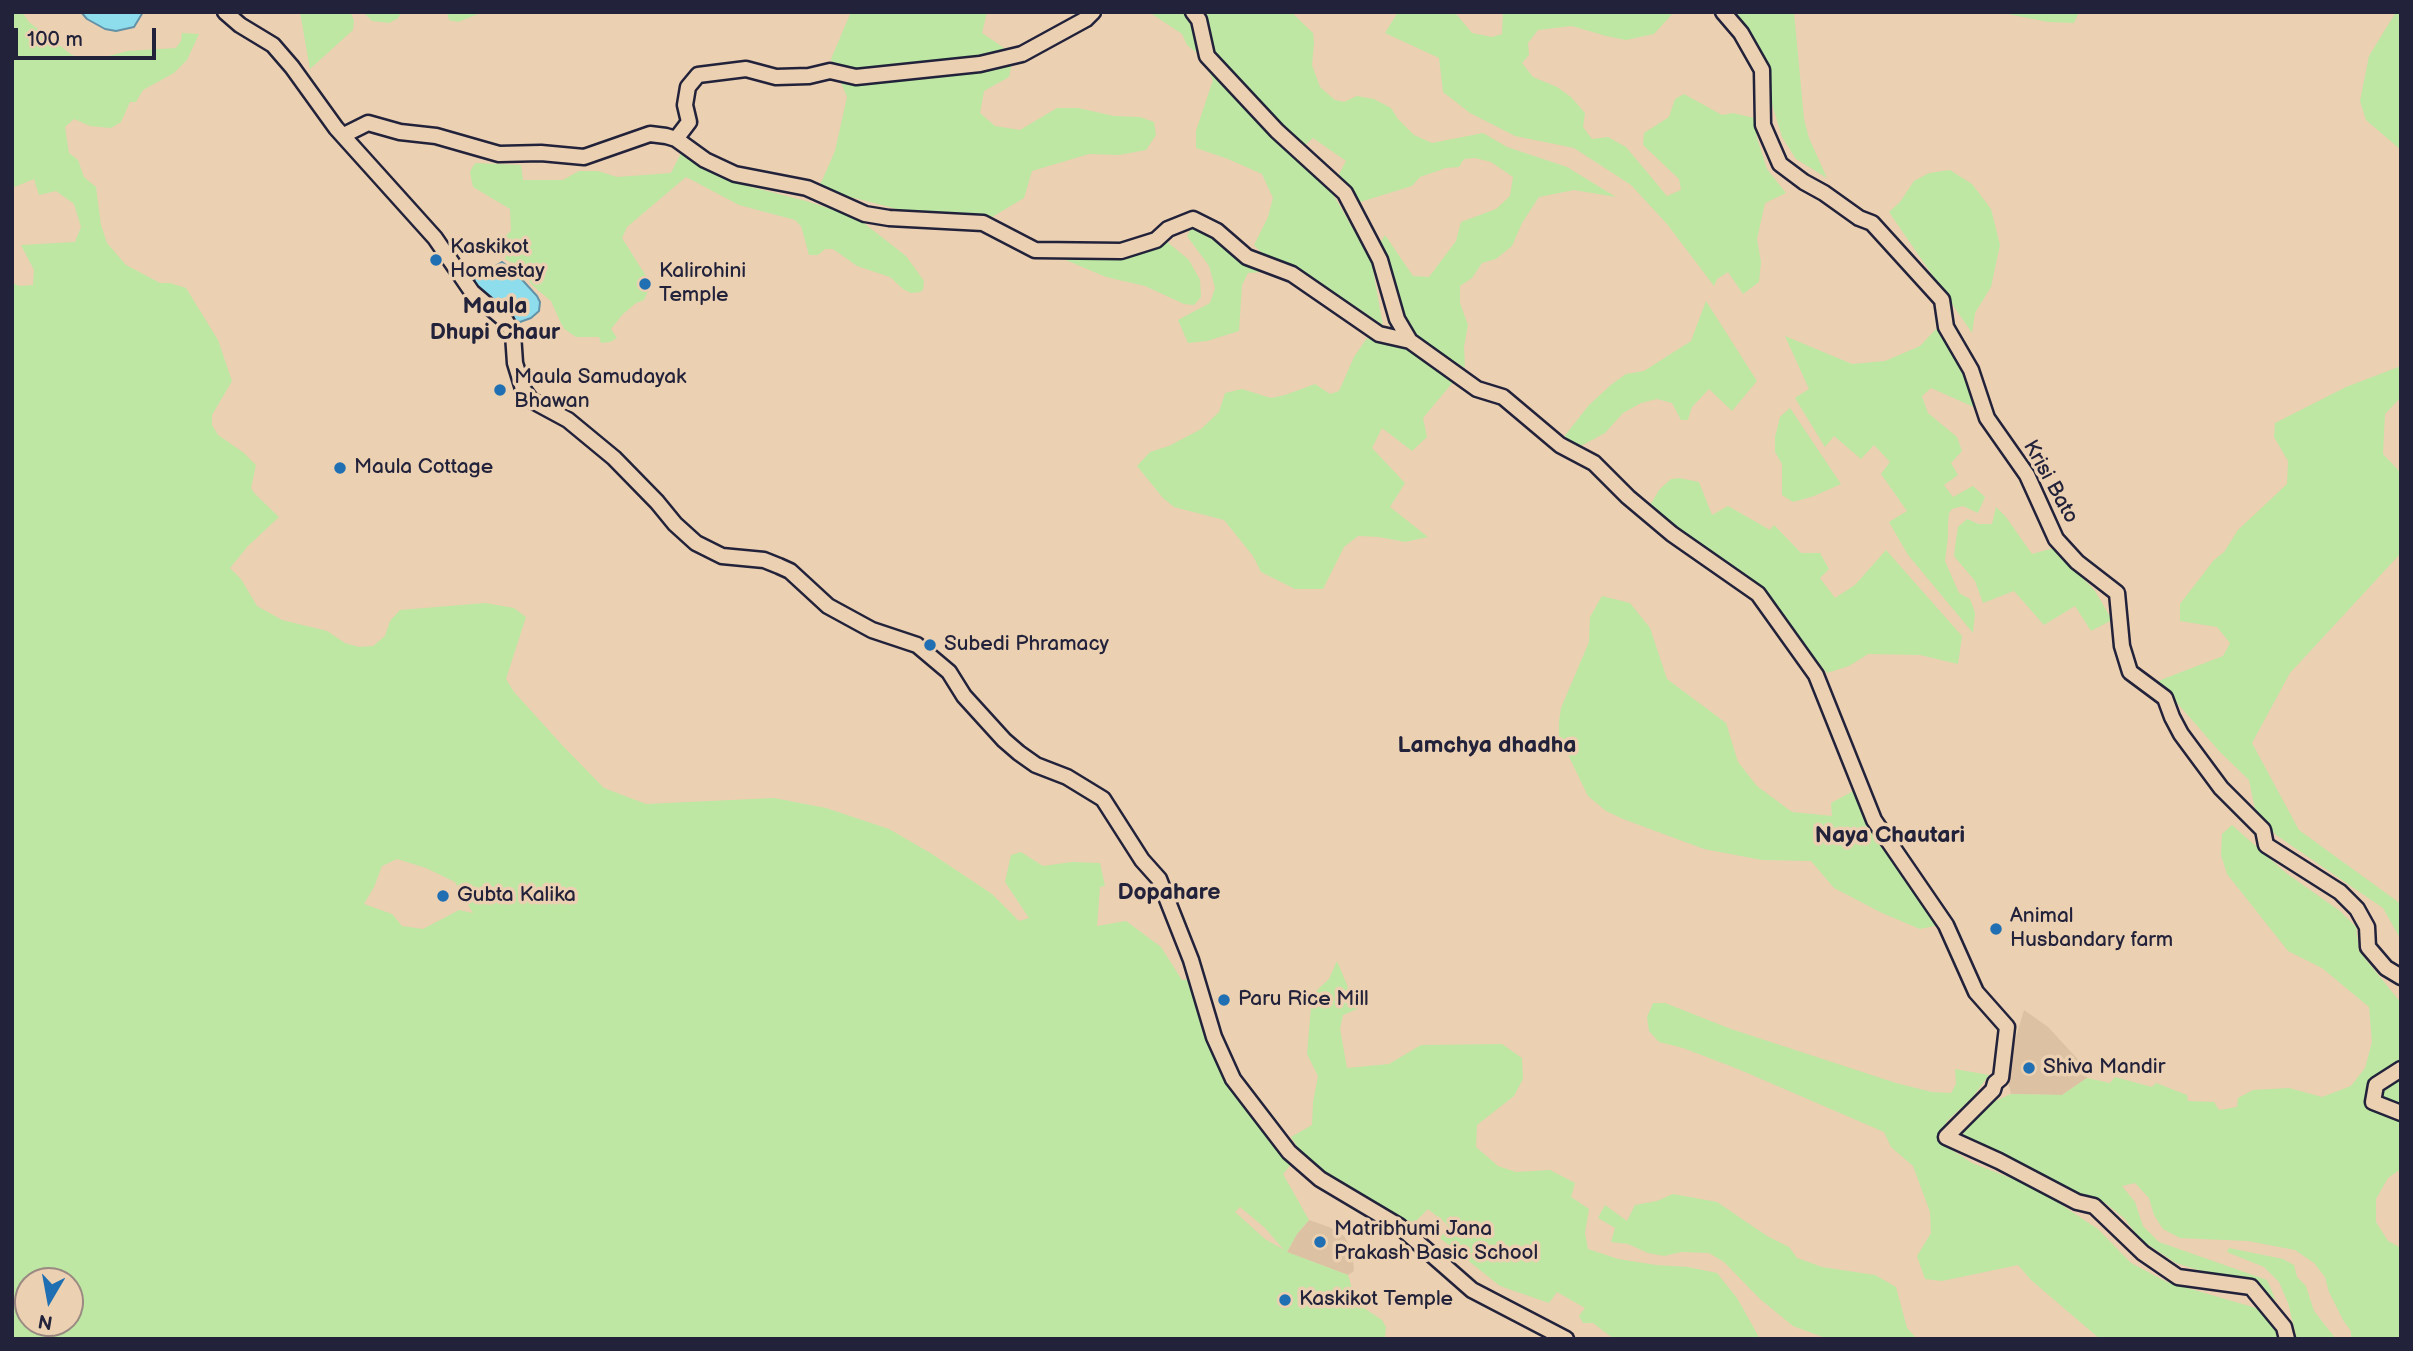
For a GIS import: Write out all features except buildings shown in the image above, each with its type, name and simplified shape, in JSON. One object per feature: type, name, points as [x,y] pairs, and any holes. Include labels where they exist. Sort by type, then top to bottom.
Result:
[{"type":"street","points":[[225,12],[240,25],[273,45],[292,66],[336,128],[435,238],[472,292],[506,321],[513,334],[515,363],[523,389],[531,400],[568,420],[614,458],[696,543],[722,556],[764,560],[790,571],[828,606],[872,630],[917,645],[949,672],[964,696],[1019,753],[1036,765],[1067,777],[1103,799],[1142,860],[1159,879],[1191,960],[1214,1037],[1233,1079],[1289,1152],[1320,1179],[1399,1226],[1472,1290],[1566,1339]]},
{"type":"street","points":[[676,139],[689,122],[685,105],[688,87],[698,75],[746,69],[776,77],[809,76],[830,71],[856,77],[980,64],[1022,54],[1086,19],[1093,12]]},
{"type":"street","points":[[1193,12],[1199,20],[1207,56],[1277,131],[1345,193],[1380,260],[1397,320],[1410,341],[1477,389],[1503,397],[1560,445],[1594,463],[1628,497],[1672,534],[1758,594],[1816,675],[1874,820],[1946,925],[1976,992],[2007,1027],[2001,1079],[1946,1137],[2077,1202],[2094,1206],[2143,1253],[2178,1277],[2251,1287],[2284,1327],[2287,1339]]},
{"type":"street","name":"Krisi Bato","points":[[1723,12],[1741,33],[1762,70],[1763,125],[1780,164],[1859,218],[1872,223],[1942,300],[1946,327],[1971,370],[1987,418],[2027,475],[2056,539],[2077,562],[2117,593],[2122,646],[2130,672],[2165,698],[2181,734],[2221,788],[2263,830],[2266,845],[2340,892],[2357,909],[2367,927],[2368,947],[2386,968],[2401,977]]},
{"type":"street","points":[[344,135],[368,123],[400,132],[436,136],[499,154],[541,153],[584,157],[650,134],[676,139],[705,160],[735,174],[807,188],[865,214],[889,218],[984,223],[1035,250],[1121,251],[1156,240],[1168,229],[1193,219],[1217,231],[1247,257],[1292,274],[1379,334],[1410,341]]},
{"type":"street","points":[[2401,1069],[2376,1085],[2372,1102],[2401,1113]]},
{"type":"shaded area","points":[[2024,1010],[2048,1027],[2084,1066],[2087,1078],[2062,1095],[2011,1094],[2007,1077],[2009,1061]]},
{"type":"shaded area","name":"Matribhumi Jana Prakash Basic School","points":[[1309,1220],[1344,1236],[1352,1249],[1354,1271],[1348,1275],[1287,1252]]},
{"type":"green space","points":[[12,12],[22,12],[29,22],[72,55],[83,59],[98,59],[127,51],[176,48],[182,33],[199,34],[187,60],[174,73],[143,90],[136,102],[130,102],[121,122],[111,128],[90,126],[74,119],[65,127],[69,153],[78,160],[84,177],[96,187],[101,225],[107,243],[126,265],[160,283],[186,288],[218,340],[232,381],[212,415],[212,425],[218,435],[256,465],[251,488],[279,517],[248,546],[230,568],[241,579],[257,606],[282,620],[327,631],[345,643],[359,647],[373,646],[385,636],[390,621],[400,610],[485,603],[514,608],[526,617],[506,679],[514,692],[604,788],[646,804],[774,798],[826,808],[889,829],[932,854],[992,894],[1019,921],[1029,918],[1005,882],[1011,855],[1021,852],[1043,866],[1072,862],[1100,863],[1105,886],[1100,887],[1097,926],[1126,921],[1161,947],[1182,980],[1195,979],[1202,1031],[1222,1069],[1250,1114],[1293,1162],[1283,1174],[1309,1220],[1287,1252],[1348,1275],[1357,1306],[1382,1320],[1386,1327],[1385,1339],[12,1339],[12,283],[20,286],[33,285],[34,270],[21,245],[75,242],[81,227],[74,204],[56,191],[39,195],[34,179],[12,188]],"holes":[[[397,859],[426,868],[455,882],[473,913],[459,910],[423,929],[402,926],[392,914],[364,904],[382,866]],[[1240,1207],[1265,1228],[1284,1250],[1265,1239],[1235,1212]]]},
{"type":"green space","points":[[300,12],[352,12],[354,21],[353,30],[310,69]]},
{"type":"green space","points":[[363,12],[402,12],[397,19],[389,23],[372,21]]},
{"type":"green space","points":[[447,12],[483,12],[458,22],[449,20]]},
{"type":"green space","points":[[851,12],[987,12],[982,33],[1007,50],[1012,63],[1009,77],[984,91],[980,113],[995,126],[1020,130],[1057,108],[1078,108],[1114,116],[1140,117],[1154,122],[1156,135],[1146,150],[1119,155],[1089,154],[1032,171],[1024,198],[987,220],[897,209],[839,194],[820,185],[835,151],[847,97],[831,59]]},
{"type":"green space","points":[[1149,12],[1291,12],[1313,33],[1312,65],[1320,87],[1335,100],[1344,102],[1357,96],[1374,99],[1391,108],[1414,135],[1432,143],[1483,133],[1507,147],[1567,167],[1616,197],[1574,190],[1539,197],[1522,223],[1512,246],[1496,259],[1482,263],[1472,278],[1460,286],[1460,303],[1468,325],[1464,347],[1465,368],[1418,338],[1402,319],[1380,243],[1385,235],[1413,276],[1429,277],[1456,241],[1461,222],[1496,209],[1510,196],[1513,177],[1491,162],[1475,158],[1464,159],[1459,167],[1446,168],[1420,177],[1412,186],[1360,202],[1351,189],[1337,178],[1346,161],[1313,138],[1303,147],[1250,109],[1296,158],[1330,189],[1371,260],[1383,325],[1312,277],[1267,258],[1254,245],[1268,217],[1273,198],[1262,174],[1196,148],[1196,131],[1213,80],[1201,56],[1187,45],[1182,34]]},
{"type":"green space","points":[[1398,12],[1450,12],[1457,15],[1472,33],[1492,37],[1502,34],[1503,12],[1674,12],[1654,34],[1626,40],[1572,26],[1538,30],[1528,43],[1529,55],[1522,63],[1533,77],[1557,87],[1571,97],[1585,113],[1583,127],[1592,139],[1608,137],[1626,147],[1667,196],[1681,190],[1679,179],[1643,145],[1644,133],[1669,117],[1675,99],[1684,94],[1722,115],[1733,113],[1754,118],[1767,169],[1786,193],[1765,203],[1757,239],[1761,262],[1759,282],[1743,294],[1728,272],[1717,279],[1714,286],[1667,224],[1631,185],[1574,148],[1515,136],[1470,113],[1443,92],[1439,58],[1385,33]]},
{"type":"green space","points":[[1716,12],[1794,12],[1804,119],[1809,138],[1827,178],[1796,159],[1782,137],[1769,94],[1765,59]]},
{"type":"green space","points":[[1979,12],[2079,12],[2074,23]]},
{"type":"green space","points":[[2396,12],[2401,12],[2401,150],[2366,120],[2360,101],[2369,56]]},
{"type":"green space","points":[[681,153],[736,183],[856,217],[906,256],[924,281],[923,290],[911,293],[890,277],[857,266],[833,249],[825,249],[818,255],[809,255],[801,226],[795,220],[739,205],[686,177],[627,227],[622,238],[651,284],[644,300],[622,315],[611,329],[617,338],[610,342],[601,343],[599,337],[576,337],[563,328],[551,301],[532,285],[521,268],[505,259],[509,246],[503,238],[511,231],[510,209],[473,187],[470,172],[476,163],[521,165],[523,180],[563,180],[579,171],[598,171],[617,177],[671,173]]},
{"type":"green space","points":[[1950,170],[1972,184],[1991,209],[2000,245],[1991,287],[1975,313],[1972,333],[1889,212],[1900,202],[1914,181],[1929,173]]},
{"type":"green space","points":[[1202,226],[1262,272],[1248,273],[1242,285],[1239,331],[1207,341],[1188,343],[1178,320],[1210,303],[1215,288],[1209,266],[1187,236],[1191,229]]},
{"type":"green space","points":[[1165,240],[1189,260],[1200,280],[1201,297],[1194,305],[1184,304],[1145,286],[1106,277],[1061,258],[1122,256]]},
{"type":"green space","points":[[1706,301],[1757,381],[1732,411],[1709,389],[1692,407],[1688,420],[1681,420],[1672,403],[1657,399],[1641,403],[1623,413],[1605,433],[1579,447],[1563,438],[1589,405],[1612,384],[1626,374],[1644,371],[1691,341]]},
{"type":"green space","points":[[1938,327],[1952,349],[1976,408],[1931,388],[1922,396],[1928,413],[1957,437],[1962,451],[1951,463],[1958,475],[1944,485],[1953,497],[1973,486],[1985,497],[1978,513],[1963,506],[1952,509],[1948,524],[1945,561],[1959,593],[1970,599],[1975,613],[1973,633],[1908,555],[1889,522],[1907,511],[1881,474],[1890,462],[1874,445],[1861,459],[1834,436],[1825,447],[1795,398],[1809,389],[1785,336],[1852,364],[1885,361],[1920,346]]},
{"type":"green space","points":[[1367,338],[1413,351],[1454,381],[1423,418],[1427,437],[1412,451],[1382,428],[1372,448],[1405,483],[1390,507],[1428,537],[1405,542],[1358,536],[1344,547],[1323,589],[1295,589],[1261,572],[1253,556],[1224,520],[1174,507],[1163,498],[1137,466],[1150,452],[1169,446],[1201,429],[1219,412],[1225,393],[1242,389],[1271,398],[1315,384],[1330,394],[1339,391],[1354,357]]},
{"type":"green space","points":[[2401,366],[2401,397],[2385,414],[2383,454],[2401,473],[2401,553],[2290,673],[2252,743],[2299,830],[2401,904],[2401,940],[2383,908],[2276,835],[2256,814],[2249,780],[2220,752],[2158,681],[2223,656],[2230,643],[2217,627],[2180,621],[2180,604],[2214,560],[2224,552],[2238,530],[2287,484],[2288,461],[2274,437],[2275,423],[2346,387]]},
{"type":"green space","points":[[1790,408],[1841,484],[1793,502],[1782,495],[1782,464],[1775,452],[1775,437],[1780,417]]},
{"type":"green space","points":[[1671,479],[1699,482],[1712,515],[1728,506],[1770,530],[1774,525],[1801,553],[1820,553],[1829,569],[1820,578],[1835,598],[1855,585],[1886,550],[1962,636],[1958,664],[1920,655],[1868,654],[1849,666],[1827,673],[1755,585],[1649,507],[1659,490]]},
{"type":"green space","points":[[1996,507],[2032,554],[2054,548],[2095,591],[2112,620],[2091,631],[2075,606],[2044,625],[2014,591],[1983,603],[1975,581],[1954,556],[1956,540],[1958,527],[1967,519],[1979,524],[1992,524]]},
{"type":"green space","points":[[1602,596],[1630,603],[1650,628],[1667,679],[1726,723],[1738,762],[1757,786],[1792,812],[1832,816],[1831,803],[1853,791],[1869,824],[1939,925],[1920,929],[1882,913],[1834,888],[1811,861],[1762,860],[1704,849],[1623,819],[1606,811],[1588,796],[1559,736],[1559,721],[1561,708],[1589,642],[1590,617]]},
{"type":"green space","points":[[2232,825],[2286,873],[2340,911],[2356,927],[2359,951],[2401,1003],[2401,1169],[2388,1178],[2376,1199],[2376,1222],[2388,1241],[2401,1248],[2401,1339],[2351,1339],[2351,1331],[2329,1292],[2325,1277],[2314,1263],[2295,1250],[2248,1241],[2180,1238],[2163,1229],[2154,1215],[2149,1198],[2135,1183],[2122,1186],[2135,1202],[2143,1226],[2159,1242],[2267,1280],[2276,1301],[2255,1281],[2205,1272],[2176,1263],[2141,1240],[2124,1218],[2104,1202],[2078,1197],[1962,1135],[1988,1104],[2011,1094],[2062,1095],[2087,1078],[2110,1083],[2115,1077],[2152,1087],[2156,1083],[2187,1095],[2188,1101],[2214,1102],[2219,1110],[2237,1107],[2238,1098],[2253,1090],[2289,1088],[2322,1097],[2351,1086],[2365,1068],[2372,1042],[2369,1007],[2322,968],[2288,951],[2227,874],[2221,855],[2222,834]]},
{"type":"green space","points":[[1337,961],[1357,1009],[1343,1015],[1340,1029],[1347,1068],[1389,1064],[1421,1045],[1502,1044],[1522,1058],[1523,1079],[1514,1096],[1477,1125],[1476,1147],[1498,1166],[1516,1172],[1550,1170],[1575,1183],[1571,1197],[1589,1209],[1585,1233],[1588,1249],[1618,1259],[1717,1273],[1737,1298],[1760,1339],[1614,1339],[1593,1323],[1583,1323],[1579,1316],[1585,1308],[1557,1292],[1549,1303],[1500,1286],[1440,1238],[1448,1225],[1428,1209],[1409,1228],[1348,1192],[1305,1158],[1291,1137],[1312,1125],[1318,1076],[1307,1054],[1312,995],[1329,979]]},
{"type":"green space","points":[[1653,1003],[1665,1003],[1731,1029],[1896,1083],[1932,1092],[1951,1093],[1956,1084],[1955,1069],[1989,1075],[1972,1098],[1947,1121],[1938,1141],[1972,1163],[2036,1188],[2098,1229],[2131,1263],[2167,1282],[2256,1308],[2274,1324],[2279,1339],[2100,1339],[2031,1280],[2018,1265],[1942,1281],[1925,1279],[1917,1256],[1931,1233],[1930,1212],[1913,1166],[1891,1147],[1884,1132],[1738,1069],[1659,1042],[1649,1031],[1647,1017]]},
{"type":"green space","points":[[1673,1194],[1717,1202],[1767,1236],[1789,1247],[1797,1258],[1822,1267],[1875,1275],[1896,1287],[1907,1328],[1917,1339],[1828,1339],[1793,1326],[1760,1299],[1724,1262],[1709,1253],[1681,1252],[1664,1256],[1648,1253],[1628,1244],[1611,1242],[1615,1228],[1598,1218],[1605,1205],[1627,1221],[1635,1205],[1657,1201]]},
{"type":"green space","points":[[2229,1248],[2283,1259],[2294,1265],[2297,1277],[2306,1286],[2314,1311],[2336,1339],[2297,1339],[2288,1303],[2279,1282],[2264,1267],[2227,1252]]},
{"type":"water","points":[[81,12],[143,12],[134,27],[116,31],[105,29],[87,19]]},
{"type":"water","points":[[502,262],[537,296],[540,302],[539,311],[531,318],[520,322],[510,319],[479,292],[475,278]]},
{"type":"place","name":"Kaskikot Homestay","points":[[436,260]]},
{"type":"place","name":"Kalirohini Temple","points":[[645,284]]},
{"type":"place","name":"Maula Samudayak Bhawan","points":[[500,390]]},
{"type":"place","name":"Maula Cottage","points":[[340,468]]},
{"type":"place","name":"Subedi Phramacy","points":[[930,645]]},
{"type":"place","name":"Gubta Kalika","points":[[443,896]]},
{"type":"place","name":"Animal Husbandary farm","points":[[1996,929]]},
{"type":"place","name":"Paru Rice Mill","points":[[1224,1000]]},
{"type":"place","name":"Shiva Mandir","points":[[2029,1068]]},
{"type":"place","name":"Matribhumi Jana Prakash Basic School","points":[[1320,1242]]},
{"type":"place","name":"Kaskikot Temple","points":[[1285,1300]]},
{"type":"district","name":"Maula Dhupi Chaur","points":[[495,320]]},
{"type":"district","name":"Lamchya dhadha","points":[[1487,746]]},
{"type":"district","name":"Naya Chautari","points":[[1890,836]]},
{"type":"district","name":"Dopahare","points":[[1169,893]]}]
